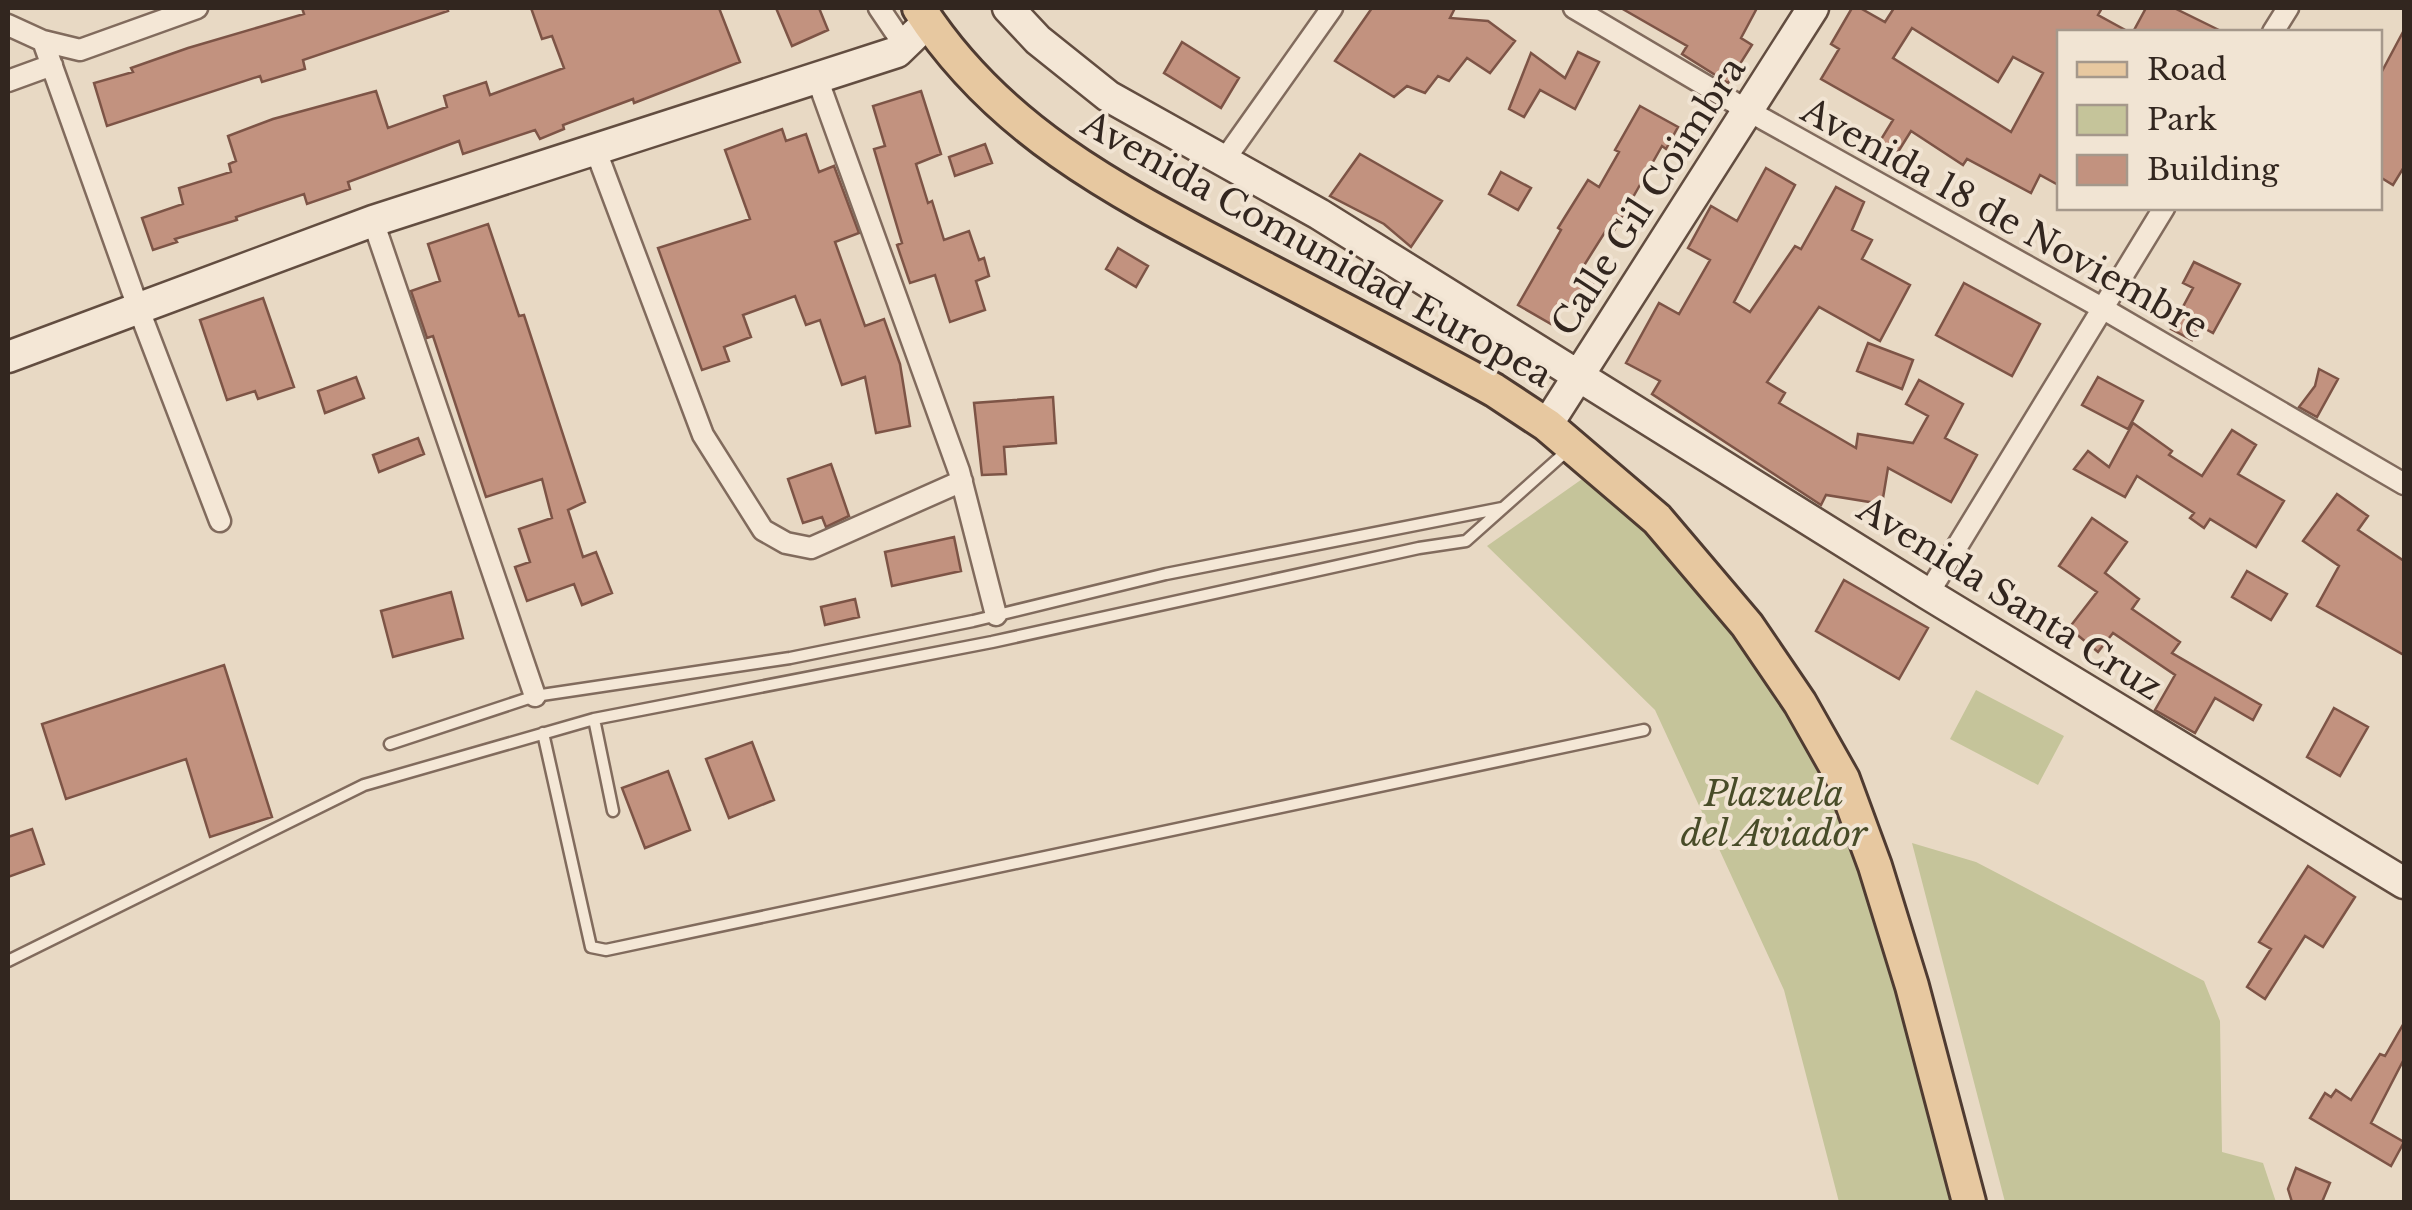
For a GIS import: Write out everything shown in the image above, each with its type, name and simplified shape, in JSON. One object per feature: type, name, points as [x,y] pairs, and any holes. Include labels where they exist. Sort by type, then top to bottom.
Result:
[{"type":"main road","name":"Avenida Santa Cruz","points":[[1008,8],[1038,40],[1108,96],[1225,159],[2404,883]]},
{"type":"main road","name":"Calle Gil Coimbra","points":[[1547,424],[1812,8]]},
{"type":"main road","points":[[8,356],[373,222],[897,52],[923,15]]},
{"type":"main road","name":"Avenida Comunidad Europea","points":[[923,15],[970,74],[1074,164],[1141,204],[1436,358],[1547,424],[1657,519],[1748,626],[1800,703],[1843,779],[1912,986],[1968,1202]]},
{"type":"street","points":[[8,26],[43,41],[80,50],[197,8]]},
{"type":"street","points":[[879,8],[904,45]]},
{"type":"street","points":[[1225,159],[1332,8]]},
{"type":"street","name":"Avenida 18 de Noviembre","points":[[1574,8],[2404,484]]},
{"type":"street","points":[[2274,30],[2288,8]]},
{"type":"street","points":[[43,41],[139,310],[220,520]]},
{"type":"street","points":[[8,81],[52,65]]},
{"type":"street","points":[[818,78],[962,481],[996,616]]},
{"type":"street","points":[[596,151],[703,435],[763,530],[786,543],[811,548],[962,481]]},
{"type":"street","points":[[1928,594],[2163,210]]},
{"type":"street","points":[[373,222],[535,696]]},
{"type":"lane","points":[[8,961],[364,785],[594,718],[927,656],[1419,548],[1466,542],[1572,448]]},
{"type":"lane","points":[[390,744],[535,696],[790,658],[996,616],[1166,574],[1503,508]]},
{"type":"lane","points":[[594,718],[614,811]]},
{"type":"lane","points":[[542,734],[590,947],[606,950],[1644,730]]},
{"type":"green space","name":"Plazuela del Aviador","points":[[1585,477],[1650,525],[1743,636],[1835,789],[1883,924],[1951,1202],[1839,1202],[1784,990],[1655,710],[1487,546]]},
{"type":"green space","points":[[1976,690],[2064,736],[2038,785],[1950,739]]},
{"type":"green space","points":[[1912,843],[1976,862],[2204,981],[2220,1021],[2222,1152],[2263,1163],[2276,1202],[2005,1202]]},
{"type":"building","points":[[302,8],[448,11],[303,60],[305,69],[262,82],[260,76],[107,126],[94,83],[133,72],[131,68],[188,48],[304,14]]},
{"type":"building","points":[[531,8],[719,8],[740,62],[634,103],[633,99],[563,125],[564,129],[540,139],[535,130],[463,154],[459,141],[348,182],[350,189],[307,204],[304,194],[153,250],[142,218],[183,204],[179,188],[231,172],[229,164],[236,161],[228,136],[273,119],[376,91],[388,128],[447,107],[444,96],[486,82],[490,95],[564,68],[552,36],[542,39]]},
{"type":"building","points":[[776,8],[819,8],[828,30],[792,46]]},
{"type":"building","points":[[1372,8],[1455,8],[1450,18],[1488,21],[1515,41],[1490,73],[1467,58],[1449,81],[1438,76],[1425,93],[1407,86],[1394,97],[1335,61]]},
{"type":"building","points":[[1621,8],[1757,8],[1741,38],[1752,45],[1728,83],[1682,54],[1687,46]]},
{"type":"building","points":[[1852,8],[1860,8],[1885,22],[1894,8],[2102,8],[2098,15],[2125,30],[2057,30],[2057,184],[2040,175],[2031,193],[1967,159],[1963,165],[1911,131],[1898,152],[1880,141],[1893,120],[1821,79],[1839,49],[1831,44]],"holes":[[[1912,28],[1998,82],[2013,57],[2043,73],[2011,132],[1893,58]]]},
{"type":"building","points":[[2146,8],[2174,8],[2219,30],[2134,30]]},
{"type":"building","points":[[2404,30],[2404,167],[2393,185],[2382,178],[2382,71]]},
{"type":"building","points":[[1182,42],[1239,78],[1221,108],[1164,73]]},
{"type":"building","points":[[1578,52],[1599,62],[1575,109],[1540,90],[1524,117],[1509,109],[1531,53],[1565,78]]},
{"type":"building","points":[[921,91],[941,154],[916,164],[928,203],[932,201],[944,240],[969,231],[989,276],[976,281],[985,310],[950,322],[935,275],[910,283],[874,149],[885,146],[873,106]]},
{"type":"building","points":[[1640,106],[1678,127],[1666,149],[1662,146],[1611,236],[1605,232],[1583,267],[1598,276],[1579,309],[1564,301],[1551,324],[1518,305],[1588,180],[1599,187]]},
{"type":"building","points":[[782,129],[786,141],[806,134],[819,172],[834,166],[859,233],[835,242],[865,326],[884,319],[900,364],[910,426],[876,433],[865,377],[842,385],[820,320],[806,325],[795,296],[743,315],[751,337],[724,347],[729,361],[702,370],[658,248],[750,219],[725,150]]},
{"type":"building","points":[[985,144],[992,163],[955,176],[949,157]]},
{"type":"building","points":[[1360,154],[1442,201],[1411,247],[1384,224],[1330,196]]},
{"type":"building","points":[[1766,168],[1795,185],[1734,302],[1750,312],[1795,246],[1801,249],[1836,187],[1864,202],[1852,230],[1872,240],[1862,259],[1910,285],[1880,341],[1819,307],[1767,382],[1785,393],[1779,403],[1856,448],[1858,434],[1913,443],[1928,416],[1906,404],[1919,380],[1963,404],[1945,438],[1977,455],[1951,502],[1888,468],[1882,504],[1826,495],[1821,505],[1652,394],[1660,381],[1626,363],[1659,303],[1679,314],[1710,260],[1688,248],[1711,206],[1737,221]]},
{"type":"building","points":[[1501,172],[1531,188],[1518,210],[1489,194]]},
{"type":"building","points":[[488,224],[519,316],[524,315],[585,502],[568,510],[583,557],[596,552],[612,593],[582,605],[574,584],[527,601],[515,567],[530,562],[519,529],[552,518],[542,479],[486,497],[433,336],[427,338],[411,291],[440,281],[428,244]]},
{"type":"building","points":[[1118,248],[1148,266],[1136,287],[1106,269]]},
{"type":"building","points":[[2194,262],[2240,284],[2213,333],[2200,326],[2192,340],[2171,329],[2193,288],[2183,283]]},
{"type":"building","points":[[1964,283],[2040,324],[2012,376],[1936,335]]},
{"type":"building","points":[[263,298],[294,387],[258,399],[255,391],[227,400],[200,320]]},
{"type":"building","points":[[1868,343],[1913,360],[1902,389],[1857,371]]},
{"type":"building","points":[[2319,369],[2338,379],[2317,417],[2299,407],[2315,386]]},
{"type":"building","points":[[356,377],[364,398],[325,413],[318,391]]},
{"type":"building","points":[[2098,377],[2143,401],[2128,429],[2082,405]]},
{"type":"building","points":[[1053,397],[1056,443],[1004,447],[1006,474],[982,475],[974,403]]},
{"type":"building","points":[[2133,423],[2172,451],[2169,455],[2202,476],[2232,430],[2256,445],[2238,474],[2284,501],[2256,547],[2210,519],[2204,528],[2190,518],[2194,513],[2137,476],[2125,497],[2074,469],[2088,451],[2109,467]]},
{"type":"building","points":[[418,438],[424,454],[379,472],[373,455]]},
{"type":"building","points":[[831,464],[849,516],[826,527],[822,517],[803,523],[788,479]]},
{"type":"building","points":[[2337,494],[2368,516],[2358,530],[2404,561],[2404,655],[2317,606],[2339,566],[2303,541]]},
{"type":"building","points":[[2092,518],[2127,542],[2105,573],[2139,599],[2132,609],[2180,642],[2172,653],[2261,705],[2253,720],[2215,698],[2195,733],[2155,710],[2175,675],[2113,633],[2098,652],[2069,628],[2097,592],[2059,566]]},
{"type":"building","points":[[954,537],[961,571],[892,586],[885,552]]},
{"type":"building","points":[[2247,571],[2287,594],[2271,620],[2232,597]]},
{"type":"building","points":[[1844,580],[1928,628],[1899,679],[1816,631]]},
{"type":"building","points":[[451,592],[463,638],[393,657],[381,611]]},
{"type":"building","points":[[855,599],[859,617],[825,625],[821,607]]},
{"type":"building","points":[[224,665],[272,817],[210,837],[186,759],[66,799],[42,724]]},
{"type":"building","points":[[2334,708],[2368,727],[2340,776],[2307,757]]},
{"type":"building","points":[[752,742],[774,800],[729,818],[706,759]]},
{"type":"building","points":[[668,771],[690,830],[645,848],[622,788]]},
{"type":"building","points":[[32,829],[44,864],[8,877],[8,837]]},
{"type":"building","points":[[2308,866],[2355,897],[2323,947],[2305,936],[2265,999],[2247,987],[2271,949],[2259,942]]},
{"type":"building","points":[[2404,1023],[2404,1059],[2371,1123],[2404,1142],[2391,1166],[2310,1118],[2325,1093],[2331,1097],[2336,1090],[2351,1100],[2380,1054],[2385,1056]]},
{"type":"building","points":[[2296,1168],[2330,1183],[2322,1202],[2292,1202],[2288,1189]]}]
